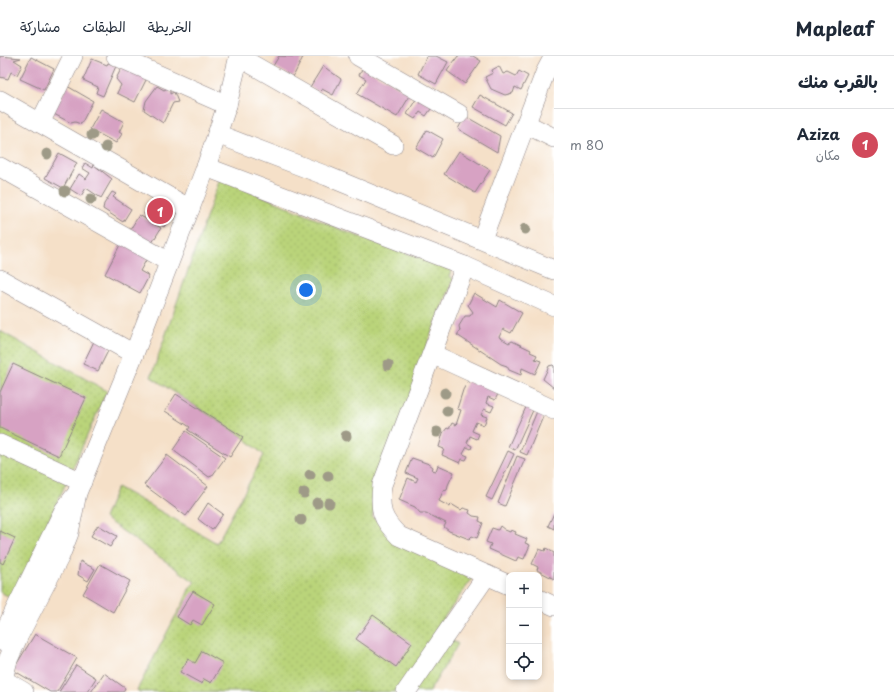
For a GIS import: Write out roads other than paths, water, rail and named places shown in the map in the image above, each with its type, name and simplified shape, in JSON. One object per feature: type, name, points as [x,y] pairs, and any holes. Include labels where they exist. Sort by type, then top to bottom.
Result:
[{"type":"street","points":[[40,123],[73,56]]},
{"type":"street","points":[[116,56],[227,105]]},
{"type":"street","points":[[24,692],[1,685],[19,635],[62,551],[73,518],[79,488],[134,354],[206,167],[227,105],[239,56],[393,145]]},
{"type":"street","points":[[358,56],[459,114]]},
{"type":"street","points":[[482,239],[545,73],[554,56]]},
{"type":"street","points":[[0,100],[190,209]]},
{"type":"street","points":[[526,124],[554,138]]},
{"type":"street","points":[[217,134],[327,176],[554,270]]},
{"type":"street","points":[[0,167],[169,262]]},
{"type":"street","points":[[206,167],[465,266],[554,306]]},
{"type":"street","points":[[465,266],[382,485],[380,503],[383,518],[399,536],[506,584]]},
{"type":"street","points":[[0,279],[134,354]]},
{"type":"street","points":[[432,354],[554,410]]},
{"type":"street","points":[[0,444],[79,488]]},
{"type":"street","points":[[0,641],[64,510],[79,488]]},
{"type":"street","points":[[406,692],[488,575]]},
{"type":"street","points":[[542,600],[554,606]]},
{"type":"place","name":"Aziza","points":[[160,211]]}]
